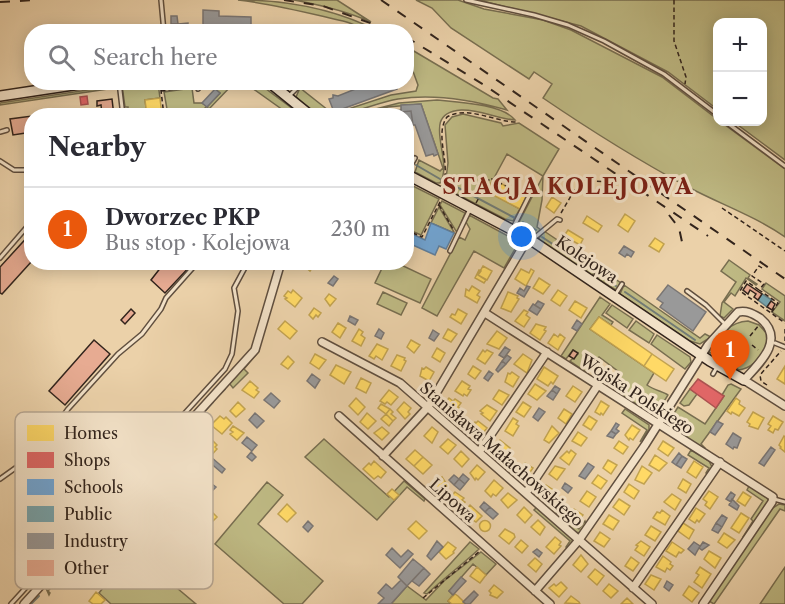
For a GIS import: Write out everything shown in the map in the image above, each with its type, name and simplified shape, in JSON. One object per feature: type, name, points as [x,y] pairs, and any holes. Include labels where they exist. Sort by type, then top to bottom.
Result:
[{"type":"street","points":[[0,96],[40,90]]},
{"type":"street","points":[[279,90],[301,108]]},
{"type":"street","name":"Kolejowa","points":[[414,178],[440,195],[474,204],[702,355],[715,370],[744,381]]},
{"type":"street","points":[[383,456],[428,407],[530,239]]},
{"type":"street","points":[[199,412],[255,350],[279,270]]},
{"type":"street","points":[[536,591],[579,540],[659,424],[702,355],[738,312],[749,312],[772,327],[776,335],[770,352],[744,381],[785,406]]},
{"type":"street","name":"Wojska Polskiego","points":[[485,313],[774,498]]},
{"type":"street","name":"Stanisława Małachowskiego","points":[[322,342],[400,383],[652,604]]},
{"type":"street","points":[[479,452],[547,352]]},
{"type":"street","points":[[526,493],[598,386]]},
{"type":"street","name":"Lipowa","points":[[339,416],[550,604]]},
{"type":"street","points":[[633,588],[720,462]]},
{"type":"street","points":[[703,604],[774,498]]},
{"type":"street","points":[[24,604],[38,589]]},
{"type":"lane","points":[[161,0],[164,24]]},
{"type":"lane","points":[[466,0],[568,25],[604,41],[664,74],[713,112]]},
{"type":"lane","points":[[120,90],[122,108]]},
{"type":"lane","points":[[288,97],[295,90]]},
{"type":"lane","points":[[731,126],[785,166]]},
{"type":"lane","points":[[0,132],[7,130]]},
{"type":"lane","points":[[0,161],[14,170],[24,170]]},
{"type":"lane","points":[[512,230],[529,196]]},
{"type":"lane","points":[[450,251],[474,204]]},
{"type":"lane","points":[[530,239],[559,219]]},
{"type":"lane","points":[[0,258],[24,230]]},
{"type":"lane","points":[[593,281],[600,269]]},
{"type":"lane","points":[[66,412],[118,354],[142,334],[161,309],[166,298],[191,270]]},
{"type":"lane","points":[[186,412],[225,369],[232,354],[238,311],[234,288],[244,270]]},
{"type":"lane","points":[[614,296],[622,284]]},
{"type":"lane","points":[[687,291],[706,305],[726,325]]},
{"type":"lane","points":[[775,343],[784,347]]},
{"type":"lane","points":[[0,479],[15,468]]},
{"type":"lane","points":[[774,498],[785,502]]},
{"type":"lane","points":[[11,604],[25,589]]},
{"type":"path","points":[[674,0],[674,41],[686,77],[684,90]]},
{"type":"path","points":[[163,108],[161,91],[168,90]]},
{"type":"path","points":[[414,234],[422,237],[439,204],[446,166],[442,129],[447,117],[460,112],[473,113],[505,122],[517,122]]},
{"type":"path","points":[[474,204],[490,178],[529,196]]},
{"type":"path","points":[[559,219],[575,189],[585,181],[617,182],[641,196]]},
{"type":"path","points":[[439,204],[456,233]]},
{"type":"path","points":[[722,208],[785,251]]},
{"type":"path","points":[[760,291],[764,284],[752,276],[759,266],[762,268]]},
{"type":"path","points":[[770,313],[778,303],[746,281],[740,291],[755,300],[770,313],[785,323]]},
{"type":"path","points":[[750,336],[759,325]]},
{"type":"path","points":[[760,381],[760,375],[784,347],[785,329]]},
{"type":"path","points":[[735,332],[742,338]]},
{"type":"path","points":[[752,345],[758,350]]},
{"type":"path","points":[[728,366],[743,346]]},
{"type":"path","points":[[423,598],[485,546]]},
{"type":"shaded area","points":[[238,0],[310,7],[364,24],[352,24]]},
{"type":"shaded area","points":[[294,0],[337,0],[371,22],[333,9]]},
{"type":"shaded area","points":[[416,0],[458,0],[484,9],[543,20],[571,30],[662,77],[713,116],[713,126],[726,126],[785,169],[785,237],[762,223],[669,177],[578,122],[543,98],[552,84],[534,72],[529,79],[451,28],[432,8]]},
{"type":"shaded area","points":[[479,0],[785,0],[785,160],[739,126],[767,126],[767,18],[713,18],[713,106],[668,72],[581,26]]},
{"type":"shaded area","points":[[414,51],[498,99],[507,110],[440,97],[412,97],[366,108],[351,108],[391,95],[416,91],[418,85],[414,74]]},
{"type":"shaded area","points":[[87,90],[101,90],[0,105],[0,103]]},
{"type":"shaded area","points":[[123,90],[159,90],[160,98],[145,100],[146,108],[125,107]]},
{"type":"shaded area","points":[[192,90],[194,103],[207,106],[205,108],[167,108],[164,92]]},
{"type":"shaded area","points":[[216,90],[227,90],[208,108],[207,107],[220,93]]},
{"type":"shaded area","points":[[255,90],[267,90],[292,108],[280,108]]},
{"type":"shaded area","points":[[299,90],[303,90],[325,108],[308,108],[296,97]]},
{"type":"shaded area","points":[[437,100],[467,103],[501,110],[515,120],[468,110],[448,113],[442,119],[439,128],[444,162],[443,173],[440,183],[436,183],[415,172],[419,160],[440,171],[443,168],[421,104],[379,108],[399,103]]},
{"type":"shaded area","points":[[463,114],[501,123],[503,126],[519,123],[559,149],[543,176],[507,154],[487,191],[520,209],[513,221],[505,219],[445,186],[448,163],[445,125],[452,117]]},
{"type":"shaded area","points":[[543,176],[542,200],[537,227],[541,230],[535,235],[520,228],[518,224]]},
{"type":"shaded area","points":[[414,186],[439,199],[421,235],[414,232]]},
{"type":"shaded area","points":[[442,201],[465,213],[458,231],[440,205]]},
{"type":"shaded area","points":[[439,207],[454,232],[454,233],[431,223]]},
{"type":"shaded area","points":[[469,215],[519,242],[504,268],[474,251],[437,316],[422,308],[459,237],[465,240],[470,229],[466,222]]},
{"type":"shaded area","points":[[544,231],[599,268],[596,273],[591,275],[539,241]]},
{"type":"shaded area","points":[[729,260],[750,275],[748,278],[757,284],[746,278],[735,296],[731,293],[724,302],[733,309],[724,318],[720,316],[722,303],[736,282],[721,271]]},
{"type":"shaded area","points":[[381,270],[412,270],[431,279],[420,303],[375,283]]},
{"type":"shaded area","points":[[602,270],[621,283],[616,290],[598,279]]},
{"type":"shaded area","points":[[766,283],[785,296],[785,321],[772,312],[780,302],[762,289]]},
{"type":"shaded area","points":[[624,285],[700,338],[705,334],[711,337],[700,344],[690,341],[620,294]]},
{"type":"shaded area","points":[[383,292],[407,303],[401,315],[377,304]]},
{"type":"shaded area","points":[[600,297],[610,304],[602,315],[613,322],[611,325],[599,317],[590,329],[654,373],[647,385],[668,395],[655,416],[609,387],[619,372],[599,357],[586,372],[570,361],[578,354],[573,350],[566,359],[561,356]]},
{"type":"shaded area","points":[[612,305],[633,319],[627,328],[606,313]]},
{"type":"shaded area","points":[[636,321],[654,334],[649,343],[629,330]]},
{"type":"shaded area","points":[[748,321],[759,325],[769,336],[762,354],[754,363],[739,370],[709,352],[726,330]]},
{"type":"shaded area","points":[[657,335],[690,357],[691,362],[685,369],[651,344]]},
{"type":"shaded area","points":[[258,350],[244,369],[248,373],[233,388],[229,383]]},
{"type":"shaded area","points":[[731,384],[741,389],[701,444],[704,449],[668,427],[678,407],[705,424],[724,396],[722,395],[728,385]]},
{"type":"shaded area","points":[[690,389],[697,394],[689,405],[684,406],[680,403]]},
{"type":"shaded area","points":[[625,409],[649,425],[649,430],[640,442],[647,430],[622,413]]},
{"type":"shaded area","points":[[324,439],[389,497],[404,481],[425,499],[424,501],[407,487],[377,520],[305,457]]},
{"type":"shaded area","points":[[691,450],[709,461],[712,467],[708,474],[706,473],[709,468],[688,455]]},
{"type":"shaded area","points":[[267,482],[283,495],[258,524],[323,581],[302,604],[284,604],[215,544]]},
{"type":"shaded area","points":[[749,486],[767,498],[769,502],[745,538],[743,537],[753,521],[751,519],[763,501],[747,490]]},
{"type":"shaded area","points":[[547,503],[556,513],[579,529],[585,521],[586,524],[580,533],[575,532],[544,506]]},
{"type":"shaded area","points":[[779,504],[785,505],[785,511],[780,509],[714,604],[709,601],[771,509]]},
{"type":"shaded area","points":[[537,507],[571,537],[573,542],[567,549],[570,541],[534,510]]},
{"type":"shaded area","points":[[470,542],[479,549],[427,594],[424,593]]},
{"type":"shaded area","points":[[481,552],[496,564],[486,575],[473,564],[449,591],[453,595],[448,601],[452,604],[391,604],[407,586],[426,600],[444,581]]},
{"type":"shaded area","points":[[785,567],[785,604],[760,604]]},
{"type":"shaded area","points":[[102,589],[178,589],[196,604],[111,604],[99,593]]},
{"type":"building: Homes","points":[[160,98],[161,108],[146,108],[145,100]]},
{"type":"building: Homes","points":[[493,179],[526,197],[520,209],[487,192]]},
{"type":"building: Homes","points":[[552,197],[561,203],[554,213],[546,207]]},
{"type":"building: Homes","points":[[625,214],[635,221],[628,232],[618,225]]},
{"type":"building: Homes","points":[[587,216],[602,226],[598,232],[583,223]]},
{"type":"building: Homes","points":[[568,230],[583,239],[580,245],[564,236]]},
{"type":"building: Homes","points":[[655,238],[664,244],[659,252],[649,246]]},
{"type":"building: Homes","points":[[483,266],[492,271],[487,280],[478,275]]},
{"type":"building: Homes","points":[[521,269],[529,273],[531,269],[534,271],[526,286],[515,279]]},
{"type":"building: Homes","points":[[479,270],[481,271],[478,275],[486,280],[484,283],[475,278]]},
{"type":"building: Homes","points":[[539,278],[550,285],[543,294],[533,288]]},
{"type":"building: Homes","points":[[472,286],[480,291],[477,295],[480,297],[477,303],[465,296],[466,289],[469,291]]},
{"type":"building: Homes","points":[[293,290],[302,298],[295,307],[284,296],[288,291],[291,293]]},
{"type":"building: Homes","points":[[558,290],[567,296],[560,306],[551,300]]},
{"type":"building: Homes","points":[[508,292],[518,296],[519,299],[511,312],[501,308]]},
{"type":"building: Homes","points":[[329,294],[336,299],[330,306],[325,299]]},
{"type":"building: Homes","points":[[575,301],[587,308],[581,318],[569,310]]},
{"type":"building: Homes","points":[[314,308],[321,313],[313,319],[309,315]]},
{"type":"building: Homes","points":[[458,309],[467,314],[461,324],[450,317],[452,314],[455,315]]},
{"type":"building: Homes","points":[[524,310],[528,312],[526,315],[530,318],[524,327],[515,321]]},
{"type":"building: Homes","points":[[599,317],[652,354],[644,366],[590,329]]},
{"type":"building: Homes","points":[[285,321],[297,331],[290,339],[278,329]]},
{"type":"building: Homes","points":[[338,323],[346,328],[340,338],[332,332]]},
{"type":"building: Homes","points":[[536,324],[546,327],[540,340],[530,333]]},
{"type":"building: Homes","points":[[359,329],[365,338],[361,346],[352,341]]},
{"type":"building: Homes","points":[[448,329],[457,334],[451,342],[443,338]]},
{"type":"building: Homes","points":[[497,331],[507,338],[499,349],[487,344]]},
{"type":"building: Homes","points":[[554,334],[558,337],[560,334],[565,338],[558,350],[548,343]]},
{"type":"building: Homes","points":[[411,340],[420,345],[414,353],[407,347]]},
{"type":"building: Homes","points":[[377,344],[388,349],[382,360],[376,356],[374,359],[369,356]]},
{"type":"building: Homes","points":[[437,348],[445,353],[440,362],[432,357]]},
{"type":"building: Homes","points":[[483,350],[493,353],[485,364],[477,359]]},
{"type":"building: Homes","points":[[315,354],[326,360],[319,369],[310,363]]},
{"type":"building: Homes","points":[[523,354],[532,360],[527,373],[514,364]]},
{"type":"building: Homes","points":[[652,354],[674,369],[666,381],[644,366]]},
{"type":"building: Homes","points":[[397,355],[405,358],[406,361],[401,371],[391,366]]},
{"type":"building: Homes","points":[[288,356],[294,362],[288,369],[281,364]]},
{"type":"building: Homes","points":[[336,365],[351,372],[344,384],[330,375]]},
{"type":"building: Homes","points":[[473,366],[481,371],[475,379],[468,374]]},
{"type":"building: Homes","points":[[785,366],[785,384],[777,379]]},
{"type":"building: Homes","points":[[426,367],[434,372],[429,381],[420,376],[422,368]]},
{"type":"building: Homes","points":[[544,367],[558,376],[553,384],[551,382],[548,386],[537,379]]},
{"type":"building: Homes","points":[[512,372],[519,377],[513,387],[505,382],[508,373]]},
{"type":"building: Homes","points":[[361,378],[371,383],[366,393],[356,388]]},
{"type":"building: Homes","points":[[250,381],[259,392],[254,398],[242,390]]},
{"type":"building: Homes","points":[[462,381],[470,386],[468,389],[471,390],[467,396],[455,391]]},
{"type":"building: Homes","points":[[535,384],[546,391],[537,400],[528,394]]},
{"type":"building: Homes","points":[[573,386],[582,392],[575,402],[566,396]]},
{"type":"building: Homes","points":[[389,390],[398,397],[391,405],[380,401]]},
{"type":"building: Homes","points":[[499,390],[509,395],[502,405],[493,399]]},
{"type":"building: Homes","points":[[356,398],[365,407],[358,415],[349,406]]},
{"type":"building: Homes","points":[[449,398],[461,403],[458,407],[462,410],[458,415],[454,412],[451,415],[448,412],[447,414],[440,409]]},
{"type":"building: Homes","points":[[736,398],[745,408],[739,416],[727,411]]},
{"type":"building: Homes","points":[[601,401],[609,406],[603,415],[595,412]]},
{"type":"building: Homes","points":[[238,402],[245,409],[236,417],[230,411]]},
{"type":"building: Homes","points":[[404,402],[411,408],[408,412],[410,414],[405,419],[397,410]]},
{"type":"building: Homes","points":[[523,402],[531,407],[524,417],[516,412]]},
{"type":"building: Homes","points":[[381,404],[390,409],[386,414],[378,408]]},
{"type":"building: Homes","points":[[487,405],[497,411],[490,421],[480,411]]},
{"type":"building: Homes","points":[[390,409],[393,412],[391,414],[396,418],[393,421],[386,414]]},
{"type":"building: Homes","points":[[564,409],[572,414],[566,424],[558,418]]},
{"type":"building: Homes","points":[[753,412],[764,418],[758,429],[749,426],[747,422]]},
{"type":"building: Homes","points":[[367,413],[376,421],[368,429],[360,422]]},
{"type":"building: Homes","points":[[386,414],[393,421],[389,426],[381,419]]},
{"type":"building: Homes","points":[[220,416],[224,419],[226,417],[232,423],[222,434],[213,427],[213,423]]},
{"type":"building: Homes","points":[[589,416],[597,421],[591,430],[583,425]]},
{"type":"building: Homes","points":[[773,416],[783,422],[773,433],[768,430],[771,426],[768,424]]},
{"type":"building: Homes","points":[[513,418],[518,421],[516,424],[519,426],[513,436],[505,431]]},
{"type":"building: Homes","points":[[478,421],[487,428],[479,438],[471,432],[473,429],[470,427]]},
{"type":"building: Homes","points":[[632,425],[640,430],[633,440],[630,438],[629,440],[625,435]]},
{"type":"building: Homes","points":[[233,426],[244,433],[237,440],[230,434],[233,432],[230,430]]},
{"type":"building: Homes","points":[[552,426],[559,433],[549,443],[544,440]]},
{"type":"building: Homes","points":[[382,427],[389,433],[382,440],[374,433]]},
{"type":"building: Homes","points":[[432,427],[438,432],[432,443],[424,436]]},
{"type":"building: Homes","points":[[578,432],[587,438],[581,446],[572,441]]},
{"type":"building: Homes","points":[[785,437],[785,452],[779,445]]},
{"type":"building: Homes","points":[[448,439],[456,445],[448,454],[440,447]]},
{"type":"building: Homes","points":[[500,440],[510,448],[502,459],[491,451]]},
{"type":"building: Homes","points":[[213,441],[217,445],[215,447],[217,449],[213,453]]},
{"type":"building: Homes","points":[[619,441],[628,447],[623,454],[614,448]]},
{"type":"building: Homes","points":[[663,441],[674,448],[668,456],[658,449]]},
{"type":"building: Homes","points":[[415,450],[423,457],[414,466],[406,459]]},
{"type":"building: Homes","points":[[571,450],[576,454],[569,465],[560,458]]},
{"type":"building: Homes","points":[[461,451],[469,459],[462,467],[454,459]]},
{"type":"building: Homes","points":[[655,455],[667,463],[659,471],[649,465]]},
{"type":"building: Homes","points":[[423,457],[432,465],[423,474],[414,466]]},
{"type":"building: Homes","points":[[608,460],[617,465],[611,474],[603,468]]},
{"type":"building: Homes","points":[[374,461],[386,472],[381,478],[378,476],[374,479],[363,469]]},
{"type":"building: Homes","points":[[694,461],[703,467],[696,478],[687,472]]},
{"type":"building: Homes","points":[[525,463],[533,468],[526,478],[518,472]]},
{"type":"building: Homes","points":[[477,465],[485,472],[478,480],[476,478],[475,480],[470,473]]},
{"type":"building: Homes","points":[[555,466],[565,469],[557,480],[549,474]]},
{"type":"building: Homes","points":[[642,466],[652,473],[644,484],[635,480]]},
{"type":"building: Homes","points":[[598,475],[607,481],[601,489],[592,483]]},
{"type":"building: Homes","points":[[442,477],[448,486],[441,493],[433,486]]},
{"type":"building: Homes","points":[[683,479],[691,484],[686,493],[678,488]]},
{"type":"building: Homes","points":[[494,480],[503,488],[496,496],[493,494],[491,497],[485,491]]},
{"type":"building: Homes","points":[[629,484],[639,491],[634,499],[624,492]]},
{"type":"building: Homes","points":[[546,485],[558,493],[553,501],[540,493]]},
{"type":"building: Homes","points":[[392,489],[399,495],[394,500],[387,494]]},
{"type":"building: Homes","points":[[587,491],[596,497],[589,507],[580,501]]},
{"type":"building: Homes","points":[[709,491],[718,497],[710,509],[705,505],[707,502],[703,499]]},
{"type":"building: Homes","points":[[455,492],[464,498],[462,500],[465,502],[458,509],[447,501]]},
{"type":"building: Homes","points":[[743,492],[751,497],[745,506],[737,501]]},
{"type":"building: Homes","points":[[508,493],[517,500],[508,508],[501,500]]},
{"type":"building: Homes","points":[[672,494],[681,500],[675,510],[664,502]]},
{"type":"building: Homes","points":[[619,499],[630,506],[624,515],[613,507]]},
{"type":"building: Homes","points":[[287,504],[296,513],[287,522],[278,514]]},
{"type":"building: Homes","points":[[470,505],[482,516],[476,522],[463,513]]},
{"type":"building: Homes","points":[[524,507],[532,515],[525,523],[517,515]]},
{"type":"building: Homes","points":[[696,508],[705,514],[699,522],[697,520],[695,523],[689,519]]},
{"type":"building: Homes","points":[[574,509],[583,515],[577,523],[567,516]]},
{"type":"building: Homes","points":[[662,510],[670,516],[665,525],[653,518],[657,512],[660,513]]},
{"type":"building: Homes","points":[[741,513],[749,518],[739,533],[731,528]]},
{"type":"building: Homes","points":[[609,515],[619,521],[613,530],[603,524]]},
{"type":"building: Homes","points":[[538,520],[545,527],[540,535],[531,527]]},
{"type":"building: Homes","points":[[416,521],[427,531],[419,539],[408,529]]},
{"type":"building: Homes","points":[[485,521],[489,522],[489,530],[485,531],[481,530],[480,526],[481,522]]},
{"type":"building: Homes","points":[[683,523],[694,530],[689,539],[678,531]]},
{"type":"building: Homes","points":[[651,526],[661,532],[655,541],[645,535]]},
{"type":"building: Homes","points":[[505,529],[515,537],[509,544],[499,536]]},
{"type":"building: Homes","points":[[600,532],[610,539],[604,547],[594,541]]},
{"type":"building: Homes","points":[[724,533],[735,540],[727,548],[718,542]]},
{"type":"building: Homes","points":[[555,537],[561,542],[559,545],[561,546],[554,554],[546,547]]},
{"type":"building: Homes","points":[[521,540],[528,546],[522,553],[515,547]]},
{"type":"building: Homes","points":[[641,541],[650,547],[644,556],[635,550],[638,546],[636,545]]},
{"type":"building: Homes","points":[[448,542],[456,548],[454,553],[446,559],[439,552]]},
{"type":"building: Homes","points":[[672,542],[684,550],[676,557],[666,551]]},
{"type":"building: Homes","points":[[709,551],[721,558],[715,568],[704,559]]},
{"type":"building: Homes","points":[[581,555],[588,564],[581,572],[573,565]]},
{"type":"building: Homes","points":[[663,556],[673,566],[670,570],[667,568],[665,572],[656,567]]},
{"type":"building: Homes","points":[[631,557],[639,563],[633,571],[625,566]]},
{"type":"building: Homes","points":[[535,558],[542,564],[536,572],[528,565]]},
{"type":"building: Homes","points":[[477,567],[486,575],[480,583],[470,576]]},
{"type":"building: Homes","points":[[700,567],[711,574],[702,588],[694,582],[699,575],[696,573]]},
{"type":"building: Homes","points":[[595,569],[604,576],[597,585],[588,577]]},
{"type":"building: Homes","points":[[651,575],[661,579],[654,590],[645,584]]},
{"type":"building: Homes","points":[[561,582],[567,588],[559,597],[549,588]]},
{"type":"building: Homes","points":[[609,584],[618,591],[611,598],[603,591]]},
{"type":"building: Homes","points":[[494,585],[503,592],[497,598],[490,595],[489,591]]},
{"type":"building: Homes","points":[[689,586],[699,593],[692,602],[683,595]]},
{"type":"building: Homes","points":[[96,592],[105,600],[101,604],[93,604],[89,601]]},
{"type":"building: Homes","points":[[455,594],[466,604],[452,604],[448,601]]},
{"type":"building: Homes","points":[[571,596],[579,602],[580,604],[565,603]]},
{"type":"building: Homes","points":[[627,598],[633,604],[621,604]]},
{"type":"building: Shops","points":[[87,96],[88,104],[81,105],[80,97]]},
{"type":"building: Shops","points":[[698,379],[724,396],[716,408],[690,389]]},
{"type":"building: Schools","points":[[431,223],[454,233],[446,249],[439,246],[435,255],[414,246],[414,235],[425,240]]},
{"type":"building: Public","points":[[762,294],[772,300],[767,307],[758,300]]},
{"type":"building: Industry","points":[[203,10],[219,11],[219,16],[251,17],[251,24],[203,24]]},
{"type":"building: Industry","points":[[171,16],[177,16],[178,24],[171,24]]},
{"type":"building: Industry","points":[[214,90],[220,93],[207,107],[202,103]]},
{"type":"building: Industry","points":[[353,90],[394,90],[345,108],[332,108],[329,99],[333,98],[333,95],[338,96]]},
{"type":"building: Industry","points":[[421,104],[438,154],[426,156],[414,125],[414,108],[401,108],[401,105]]},
{"type":"building: Industry","points":[[624,246],[634,252],[631,257],[627,254],[625,257],[619,253]]},
{"type":"building: Industry","points":[[334,276],[338,279],[333,286],[328,283]]},
{"type":"building: Industry","points":[[668,285],[706,312],[693,331],[660,307],[663,303],[657,299]]},
{"type":"building: Industry","points":[[527,286],[530,287],[524,297],[517,293],[520,288],[524,291]]},
{"type":"building: Industry","points":[[538,301],[544,304],[541,309],[535,305]]},
{"type":"building: Industry","points":[[533,304],[541,309],[537,315],[529,310]]},
{"type":"building: Industry","points":[[350,316],[358,320],[355,325],[348,321]]},
{"type":"building: Industry","points":[[577,320],[582,324],[577,331],[572,328]]},
{"type":"building: Industry","points":[[379,329],[384,333],[381,339],[375,336]]},
{"type":"building: Industry","points":[[433,330],[439,334],[434,341],[429,338]]},
{"type":"building: Industry","points":[[505,347],[510,350],[504,358],[499,355]]},
{"type":"building: Industry","points":[[507,355],[511,358],[506,364],[502,361]]},
{"type":"building: Industry","points":[[502,361],[506,364],[498,372],[496,370]]},
{"type":"building: Industry","points":[[489,371],[493,374],[488,381],[484,378]]},
{"type":"building: Industry","points":[[312,374],[320,380],[315,388],[307,381]]},
{"type":"building: Industry","points":[[555,386],[560,389],[557,394],[552,390]]},
{"type":"building: Industry","points":[[552,390],[557,394],[553,400],[547,396]]},
{"type":"building: Industry","points":[[271,393],[280,401],[274,408],[264,400]]},
{"type":"building: Industry","points":[[539,408],[545,412],[538,421],[533,417]]},
{"type":"building: Industry","points":[[255,413],[264,421],[257,428],[249,420]]},
{"type":"building: Industry","points":[[717,421],[723,424],[715,435],[710,432]]},
{"type":"building: Industry","points":[[616,423],[619,425],[616,429],[619,431],[616,434],[611,431]]},
{"type":"building: Industry","points":[[611,431],[616,434],[613,438],[607,436]]},
{"type":"building: Industry","points":[[733,433],[741,438],[737,448],[733,449],[726,444]]},
{"type":"building: Industry","points":[[247,437],[257,445],[252,451],[242,443]]},
{"type":"building: Industry","points":[[771,447],[775,450],[764,466],[759,463]]},
{"type":"building: Industry","points":[[251,452],[256,457],[252,461],[247,457]]},
{"type":"building: Industry","points":[[679,453],[682,456],[676,465],[672,462]]},
{"type":"building: Industry","points":[[682,456],[687,459],[681,468],[676,465]]},
{"type":"building: Industry","points":[[213,459],[225,469],[222,473],[213,465]]},
{"type":"building: Industry","points":[[588,463],[594,467],[585,479],[579,476]]},
{"type":"building: Industry","points":[[463,474],[469,479],[465,484],[459,479]]},
{"type":"building: Industry","points":[[454,475],[459,479],[454,485],[449,480]]},
{"type":"building: Industry","points":[[459,479],[465,484],[460,490],[454,485]]},
{"type":"building: Industry","points":[[565,483],[572,488],[568,493],[562,488]]},
{"type":"building: Industry","points":[[731,492],[735,495],[731,502],[726,499]]},
{"type":"building: Industry","points":[[732,499],[739,506],[737,510],[729,505]]},
{"type":"building: Industry","points":[[484,502],[490,507],[485,512],[480,507]]},
{"type":"building: Industry","points":[[490,507],[498,514],[493,519],[485,512]]},
{"type":"building: Industry","points":[[722,515],[727,518],[722,527],[716,523]]},
{"type":"building: Industry","points":[[308,521],[313,526],[308,532],[303,527]]},
{"type":"building: Industry","points":[[716,523],[722,527],[718,533],[712,530]]},
{"type":"building: Industry","points":[[437,541],[443,547],[431,560],[427,556]]},
{"type":"building: Industry","points":[[694,542],[700,546],[695,555],[688,549]]},
{"type":"building: Industry","points":[[703,542],[709,545],[702,550],[699,548]]},
{"type":"building: Industry","points":[[392,548],[401,557],[408,550],[413,554],[400,568],[386,555]]},
{"type":"building: Industry","points":[[537,549],[542,553],[539,557],[533,552]]},
{"type":"building: Industry","points":[[413,559],[424,568],[407,586],[398,577]]},
{"type":"building: Industry","points":[[424,568],[430,574],[419,586],[412,581]]},
{"type":"building: Industry","points":[[461,577],[466,581],[453,595],[449,591]]},
{"type":"building: Industry","points":[[401,580],[407,586],[391,604],[378,604],[384,598],[378,593],[386,584],[392,589]]},
{"type":"building: Industry","points":[[667,581],[673,585],[669,591],[664,587]]},
{"type":"building: Industry","points":[[474,591],[478,595],[470,604],[463,602]]},
{"type":"building: Other","points":[[112,99],[113,108],[101,108],[101,105],[97,106],[97,101]]},
{"type":"building: Other","points":[[24,117],[24,133],[13,135],[10,119]]},
{"type":"building: Other","points":[[24,241],[24,270],[2,294],[0,293],[0,267]]},
{"type":"building: Other","points":[[159,270],[187,270],[165,293],[151,280]]},
{"type":"building: Other","points":[[747,284],[762,294],[758,300],[754,297],[756,294],[750,290],[748,294],[743,290]]},
{"type":"building: Other","points":[[771,301],[775,304],[772,310],[767,307]]},
{"type":"building: Other","points":[[131,309],[135,313],[125,324],[121,320]]},
{"type":"building: Other","points":[[94,340],[110,354],[65,405],[49,391]]},
{"type":"building: Other","points":[[573,350],[578,353],[574,359],[569,356]]},
{"type":"waterway","points":[[416,165],[440,179]]},
{"type":"waterway","points":[[449,183],[515,218]]},
{"type":"waterway","points":[[523,222],[536,230]]},
{"type":"waterway","points":[[542,237],[595,272]]},
{"type":"waterway","points":[[601,276],[616,286]]},
{"type":"waterway","points":[[625,292],[695,340]]},
{"type":"waterway","points":[[218,396],[225,389]]},
{"type":"waterway","points":[[204,412],[213,402]]},
{"type":"waterway","points":[[31,604],[39,596]]},
{"type":"railway","points":[[0,2],[36,0]]},
{"type":"railway","points":[[284,0],[323,6],[373,24]]},
{"type":"railway","points":[[381,0],[785,279]]},
{"type":"railway","points":[[414,42],[484,85],[708,236]]},
{"type":"railway","points":[[669,215],[679,228],[682,242]]},
{"type":"place","name":"Dworzec PKP","points":[[730,380]]},
{"type":"district","name":"STACJA KOLEJOWA","points":[[568,186]]}]
